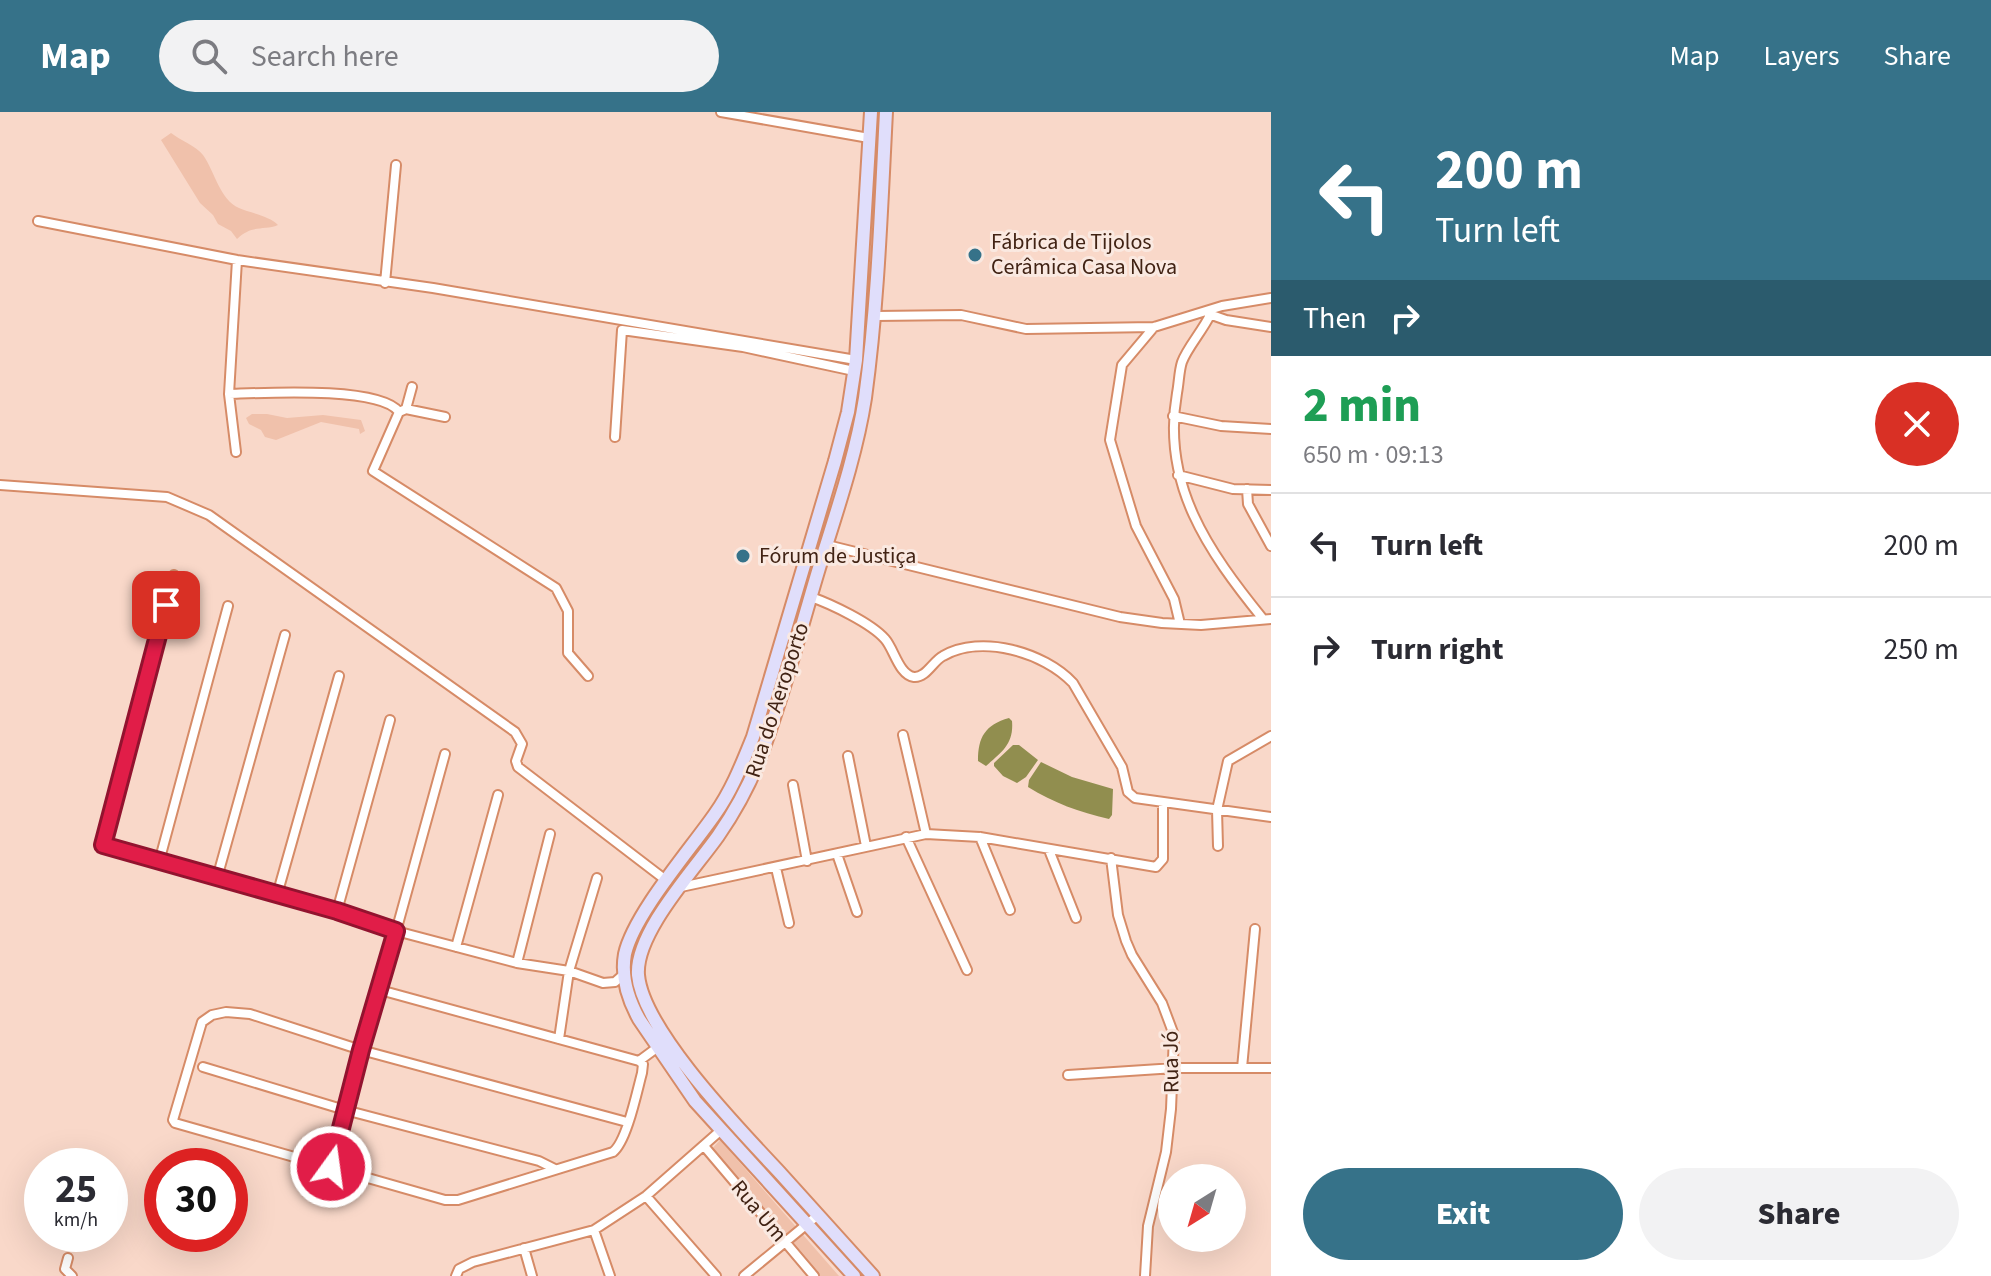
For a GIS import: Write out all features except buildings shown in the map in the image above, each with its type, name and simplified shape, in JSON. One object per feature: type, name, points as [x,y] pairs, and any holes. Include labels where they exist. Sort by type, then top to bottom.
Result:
[{"type":"main road","name":"Rua do Aeroporto","points":[[854,1276],[695,1101],[631,1005],[624,974],[625,957],[633,930],[707,826],[736,778],[753,737],[820,513],[845,422],[855,365],[871,112]]},
{"type":"main road","name":"Rua do Aeroporto","points":[[873,1276],[720,1108],[689,1069],[648,1008],[638,975],[641,949],[648,933],[719,835],[755,772],[827,545],[857,440],[876,316],[886,112]]},
{"type":"main road","points":[[820,513],[835,516]]},
{"type":"main road","points":[[707,826],[719,835]]},
{"type":"street","points":[[721,112],[869,138]]},
{"type":"street","points":[[385,283],[396,165]]},
{"type":"street","points":[[38,221],[237,260],[433,288],[855,365]]},
{"type":"street","points":[[236,452],[229,394],[237,260]]},
{"type":"street","points":[[876,316],[961,315],[1026,329],[1154,327],[1222,306],[1271,298]]},
{"type":"street","points":[[1207,313],[1226,320],[1271,327]]},
{"type":"street","points":[[1207,313],[1183,361],[1173,416],[1173,448],[1178,475],[1206,542],[1267,619]]},
{"type":"street","points":[[1154,327],[1122,365],[1110,440],[1136,526],[1174,599],[1180,624]]},
{"type":"street","points":[[615,437],[622,330],[855,365]]},
{"type":"street","points":[[412,387],[373,471],[556,588],[568,611],[568,653],[588,676]]},
{"type":"street","points":[[229,394],[304,392],[345,395],[386,401],[402,410],[445,417]]},
{"type":"street","points":[[1173,416],[1221,426],[1271,429]]},
{"type":"street","points":[[1178,475],[1233,489],[1271,490]]},
{"type":"street","points":[[0,485],[167,497],[209,515],[515,732],[522,744],[516,761],[518,767],[667,881]]},
{"type":"street","points":[[1247,489],[1248,504],[1271,546]]},
{"type":"street","points":[[827,545],[1071,607],[1148,621],[1201,625],[1267,619]]},
{"type":"street","points":[[174,575],[102,842],[106,848],[517,963],[569,971],[603,983],[615,982],[624,974]]},
{"type":"street","points":[[811,597],[839,607],[883,636],[908,675],[923,675],[940,657],[971,645],[1022,652],[1064,673],[1073,683],[1122,767],[1128,792],[1135,798],[1271,817]]},
{"type":"street","points":[[159,862],[228,606]]},
{"type":"street","points":[[217,878],[285,635]]},
{"type":"street","points":[[277,895],[339,676]]},
{"type":"street","points":[[337,911],[390,720]]},
{"type":"street","points":[[903,735],[926,834]]},
{"type":"street","points":[[1218,846],[1217,810],[1228,761],[1271,736]]},
{"type":"street","points":[[331,1167],[445,754]]},
{"type":"street","points":[[848,756],[866,846]]},
{"type":"street","points":[[793,785],[807,861]]},
{"type":"street","points":[[456,947],[498,795]]},
{"type":"street","points":[[681,887],[926,834],[980,837],[1156,867],[1163,859],[1163,804]]},
{"type":"street","points":[[517,963],[550,834]]},
{"type":"street","points":[[906,837],[967,970]]},
{"type":"street","points":[[980,837],[1010,910]]},
{"type":"street","points":[[1049,850],[1076,918]]},
{"type":"street","points":[[837,854],[857,912]]},
{"type":"street","name":"Rua Jó","points":[[1111,858],[1118,915],[1132,955],[1172,1023],[1175,1068],[1166,1152],[1148,1226],[1145,1276]]},
{"type":"street","points":[[776,868],[789,923]]},
{"type":"street","points":[[559,1039],[569,971],[597,878]]},
{"type":"street","points":[[1242,1068],[1255,929]]},
{"type":"street","points":[[380,990],[639,1061],[643,1064],[642,1073],[627,1122],[619,1147],[613,1152],[458,1200],[445,1200],[175,1123],[173,1115],[202,1022],[212,1015],[226,1012],[250,1014],[361,1050],[627,1122]]},
{"type":"street","points":[[639,1061],[658,1047]]},
{"type":"street","points":[[203,1067],[345,1110],[539,1161],[555,1169]]},
{"type":"street","points":[[1068,1075],[1175,1068],[1271,1068]]},
{"type":"street","points":[[456,1276],[465,1265],[594,1230],[646,1196],[720,1131]]},
{"type":"street","name":"Rua Um","points":[[704,1146],[814,1276]]},
{"type":"street","points":[[646,1196],[716,1276]]},
{"type":"street","points":[[744,1276],[818,1215]]},
{"type":"street","points":[[594,1230],[611,1273]]},
{"type":"street","points":[[524,1248],[532,1276]]},
{"type":"street","points":[[68,1258],[65,1269],[72,1276]]},
{"type":"shaded area","points":[[171,133],[203,155],[222,192],[232,204],[278,225],[253,230],[237,239],[231,231],[218,224],[200,203],[161,140]]},
{"type":"shaded area","points":[[252,414],[287,418],[323,415],[361,420],[365,431],[360,434],[359,429],[321,422],[276,440],[265,437],[261,430],[249,424],[246,418]]},
{"type":"shaded area","points":[[1009,718],[1012,729],[1009,742],[986,766],[978,761],[981,739],[994,724]]},
{"type":"shaded area","points":[[1013,745],[1019,745],[1038,760],[1026,777],[1017,783],[1003,776],[994,766]]},
{"type":"shaded area","points":[[1041,762],[1072,777],[1113,789],[1112,815],[1109,819],[1067,806],[1028,787]]},
{"type":"shaded area","points":[[720,1140],[839,1276],[816,1276],[710,1151]]},
{"type":"place","name":"Fábrica de Tijolos Cerâmica Casa Nova","points":[[975,255]]},
{"type":"place","name":"Fórum de Justiça","points":[[743,556]]},
{"type":"route","points":[[166,605],[103,845],[337,911],[396,931],[331,1167]]}]
